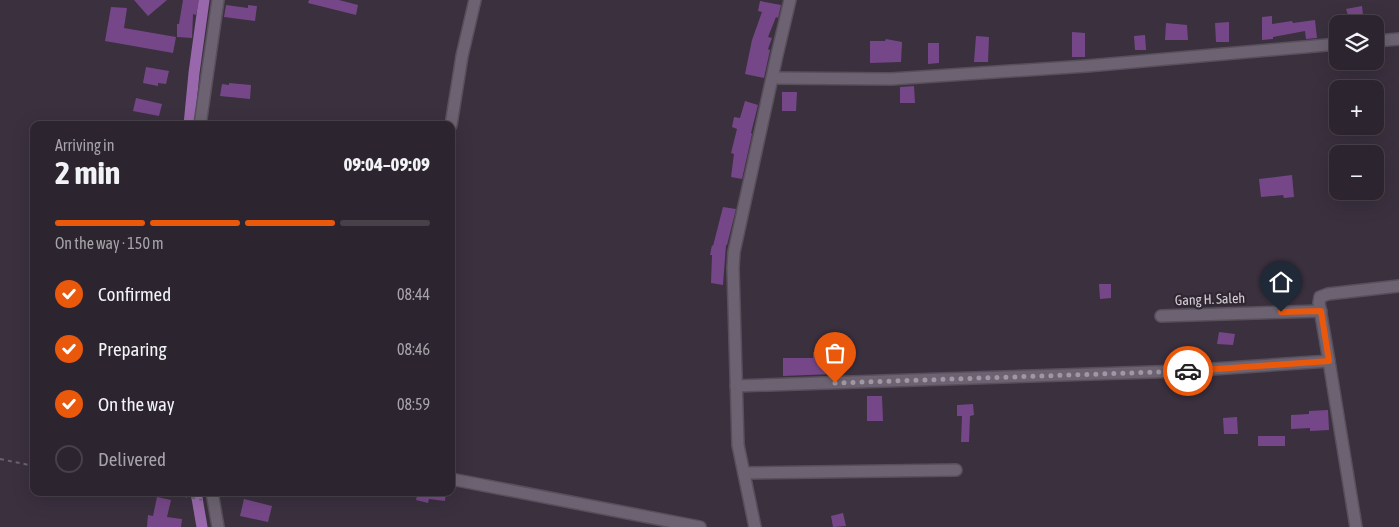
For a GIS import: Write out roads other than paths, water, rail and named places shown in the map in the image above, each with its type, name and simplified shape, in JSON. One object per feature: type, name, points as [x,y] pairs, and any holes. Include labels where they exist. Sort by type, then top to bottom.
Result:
[{"type":"street","points":[[201,121],[218,0]]},
{"type":"street","points":[[452,121],[462,56],[474,0]]},
{"type":"street","points":[[755,527],[738,445],[734,252],[790,0]]},
{"type":"street","points":[[1384,40],[1399,39]]},
{"type":"street","points":[[773,78],[891,79],[1096,65],[1329,45]]},
{"type":"street","points":[[1356,527],[1320,297],[1399,286]]},
{"type":"street","name":"Gang H. Saleh","points":[[1161,316],[1321,311]]},
{"type":"street","points":[[736,386],[1183,371],[1329,361]]},
{"type":"street","points":[[744,473],[956,470]]},
{"type":"street","points":[[455,480],[700,527]]},
{"type":"street","points":[[209,496],[218,527]]},
{"type":"waterway","points":[[189,121],[204,0]]},
{"type":"waterway","points":[[197,496],[202,527]]}]
